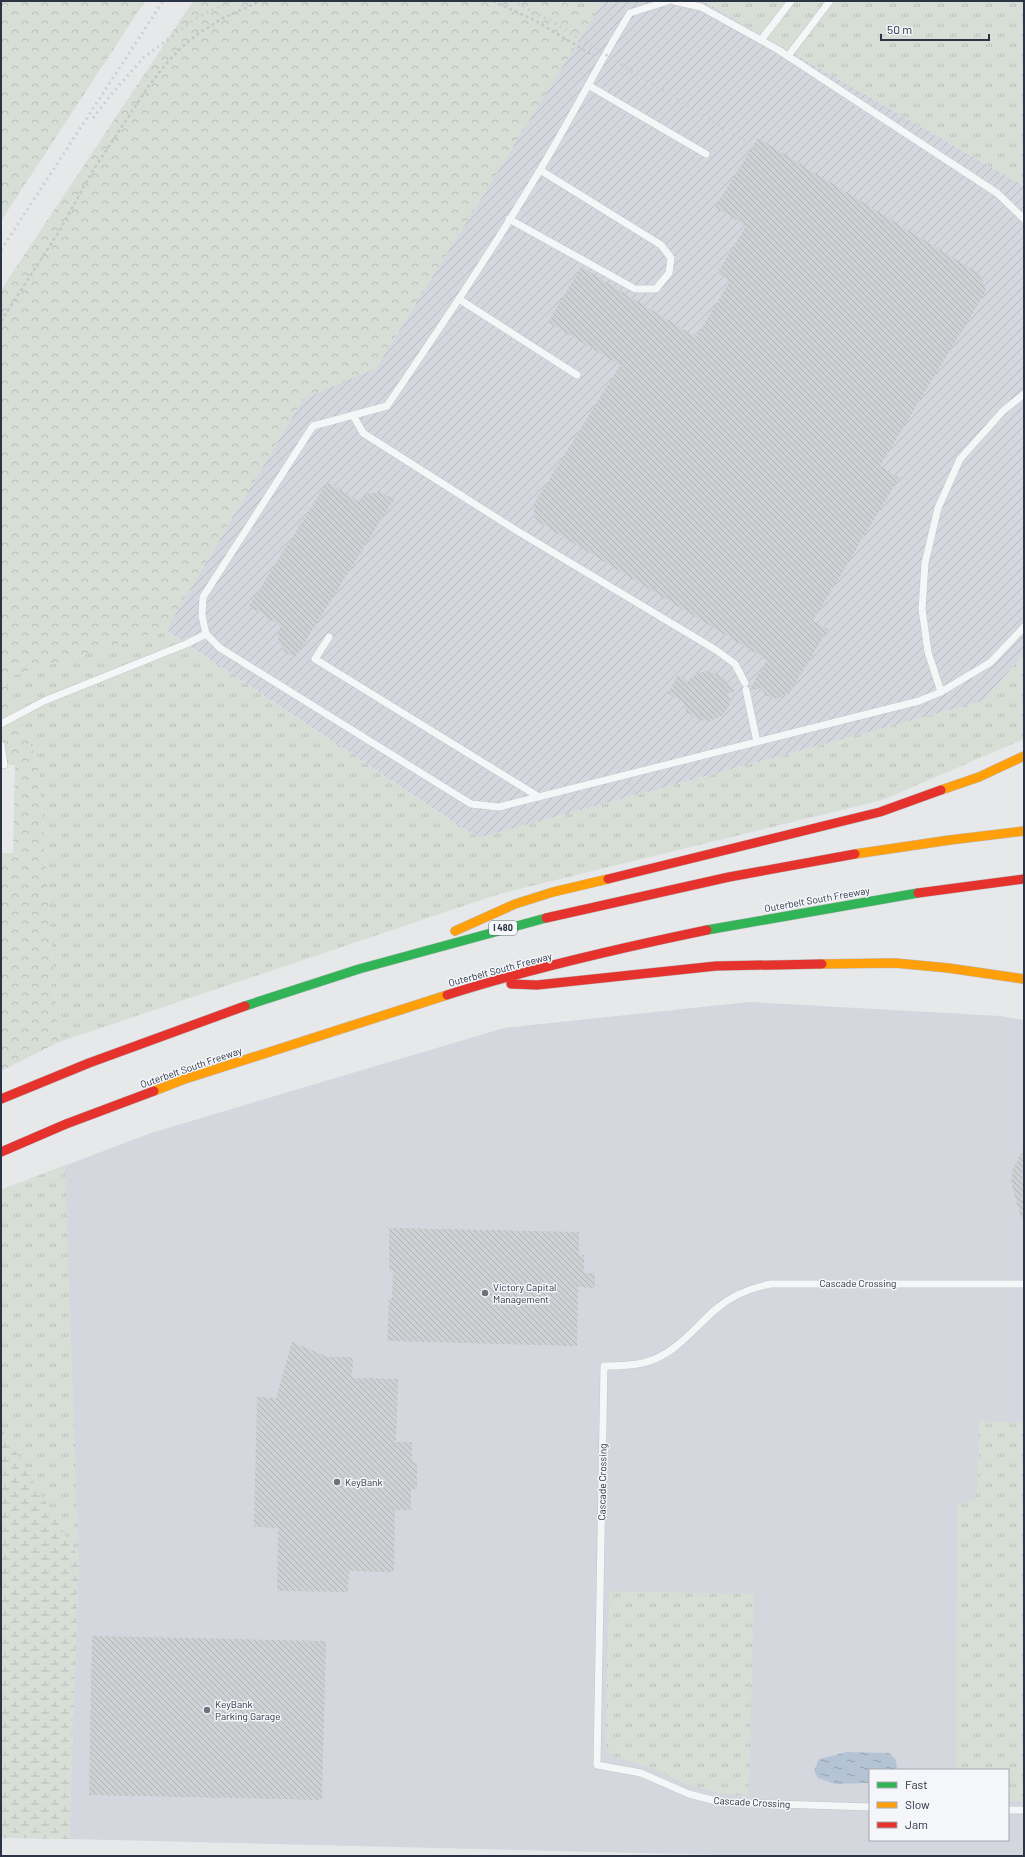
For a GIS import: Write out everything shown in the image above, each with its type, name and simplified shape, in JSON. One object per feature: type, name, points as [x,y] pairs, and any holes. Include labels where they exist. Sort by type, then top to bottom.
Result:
[{"type":"highway","points":[[408,954],[489,914],[553,892],[880,812],[972,780],[1024,756]]},
{"type":"highway","name":"I 480","points":[[1,1099],[120,1050],[250,1004],[408,954],[544,918],[713,880],[832,858],[907,846],[1024,831]]},
{"type":"highway","name":"Outerbelt South Freeway","points":[[1,1152],[66,1124],[182,1080],[495,980],[645,943],[738,924],[917,893],[1024,879]]},
{"type":"highway","points":[[495,980],[506,984],[537,985],[716,966],[895,963],[948,968],[1024,979]]},
{"type":"lane","points":[[668,1],[630,13],[601,60],[540,170],[458,299],[386,406],[313,426],[203,598],[202,616],[206,634],[220,648],[471,804],[498,807],[919,701],[941,692],[991,662],[1024,627]]},
{"type":"lane","points":[[674,1],[701,7],[788,56],[997,193],[1024,219]]},
{"type":"lane","points":[[761,40],[791,1]]},
{"type":"lane","points":[[788,56],[830,1]]},
{"type":"lane","points":[[588,85],[706,154]]},
{"type":"lane","points":[[509,219],[635,289],[656,289],[669,273],[671,258],[661,245],[540,170]]},
{"type":"lane","points":[[458,299],[577,375]]},
{"type":"lane","points":[[941,692],[928,652],[922,609],[926,563],[938,508],[960,459],[1003,411],[1024,394]]},
{"type":"lane","points":[[353,415],[363,433],[514,529],[716,650],[735,664],[745,683]]},
{"type":"lane","points":[[1,724],[44,701],[186,644],[206,634]]},
{"type":"lane","points":[[329,637],[315,659],[539,797]]},
{"type":"lane","points":[[746,690],[757,742]]},
{"type":"lane","points":[[1,745],[4,764]]},
{"type":"lane","name":"Cascade Crossing","points":[[869,1807],[720,1802],[689,1794],[640,1773],[626,1769],[598,1765],[604,1366],[627,1366],[644,1363],[663,1354],[680,1344],[717,1308],[738,1294],[754,1287],[771,1284],[1024,1284]]},
{"type":"lane","points":[[1009,1810],[1024,1810]]},
{"type":"path","points":[[1,321],[60,230],[92,172],[148,87],[165,64],[199,33],[253,2],[260,1]]},
{"type":"path","points":[[493,1],[534,20],[601,60]]},
{"type":"shaded area","points":[[603,1],[703,1],[1024,186],[1024,654],[983,701],[478,838],[166,630],[303,399],[376,368]]},
{"type":"shaded area","points":[[749,1002],[1000,1016],[1024,1020],[1024,1856],[761,1856],[69,1839],[79,1558],[1,1431],[1,1190],[151,1133],[504,1028]]},
{"type":"green space","points":[[1,1],[145,1],[1,221]]},
{"type":"green space","points":[[193,1],[561,1],[594,16],[376,368],[303,399],[166,630],[4,678],[38,764],[59,1042],[1,1071],[1,853],[13,853],[15,765],[1,765],[1,290]]},
{"type":"green space","points":[[561,1],[603,1],[594,16]]},
{"type":"green space","points":[[703,1],[1024,1],[1024,186]]},
{"type":"green space","points":[[166,630],[478,838],[983,701],[1024,654],[1024,739],[882,800],[499,894],[59,1042],[38,764],[4,678]]},
{"type":"green space","points":[[65,1165],[79,1558],[1,1428],[1,1190]]},
{"type":"green space","points":[[979,1421],[1024,1423],[1024,1801],[1009,1801],[1009,1769],[956,1769],[957,1504],[975,1499],[977,1489]]},
{"type":"green space","points":[[1,1428],[79,1558],[69,1839],[1,1838]]},
{"type":"green space","points":[[609,1591],[754,1594],[749,1796],[718,1793],[686,1784],[652,1768],[618,1758],[610,1754],[605,1744]]},
{"type":"water","points":[[847,1752],[889,1753],[896,1760],[897,1769],[869,1769],[869,1783],[835,1784],[818,1778],[814,1771],[819,1759]]},
{"type":"building","points":[[758,138],[981,275],[986,291],[880,466],[899,478],[813,621],[828,629],[789,694],[775,699],[766,695],[761,688],[751,690],[750,688],[767,660],[540,523],[534,516],[534,504],[620,365],[548,322],[581,267],[696,337],[730,281],[717,273],[746,226],[715,207]]},
{"type":"building","points":[[327,482],[358,501],[367,494],[379,492],[394,499],[295,658],[285,652],[279,643],[278,634],[281,626],[249,606]]},
{"type":"building","points":[[709,671],[724,677],[734,692],[728,693],[730,704],[723,715],[710,721],[698,720],[686,711],[683,702],[668,693],[678,675],[688,682],[696,673]]},
{"type":"building","points":[[1024,1149],[1024,1218],[1021,1218],[1011,1182],[1013,1168]]},
{"type":"building","points":[[389,1228],[579,1232],[579,1255],[584,1255],[584,1273],[595,1273],[595,1288],[578,1287],[577,1346],[387,1341],[389,1298],[392,1298],[393,1271],[389,1271]]},
{"type":"building","points":[[292,1342],[328,1357],[353,1357],[352,1378],[398,1379],[396,1442],[412,1442],[412,1462],[417,1462],[417,1489],[411,1489],[411,1510],[395,1510],[394,1572],[349,1571],[348,1592],[277,1591],[278,1528],[254,1527],[257,1397],[276,1398]]},
{"type":"building","name":"KeyBank Parking Garage","points":[[92,1636],[326,1641],[322,1800],[89,1795]]},
{"type":"railway","points":[[1,250],[163,1]]},
{"type":"railway","points":[[93,118],[143,58],[195,19],[230,1]]},
{"type":"railway","points":[[512,1],[551,21],[748,143]]},
{"type":"traffic: fast","points":[[707,930],[918,893]]},
{"type":"traffic: fast","points":[[245,1006],[359,969],[546,918]]},
{"type":"traffic: slow","points":[[941,790],[979,777],[1024,756]]},
{"type":"traffic: slow","points":[[855,854],[1024,831]]},
{"type":"traffic: slow","points":[[455,931],[515,904],[553,892],[608,879]]},
{"type":"traffic: slow","points":[[822,964],[895,963],[948,968],[1024,979]]},
{"type":"traffic: slow","points":[[154,1091],[182,1080],[447,995]]},
{"type":"traffic: jam","points":[[608,879],[880,812],[941,790]]},
{"type":"traffic: jam","points":[[546,918],[729,877],[855,854]]},
{"type":"traffic: jam","points":[[918,893],[1024,879]]},
{"type":"traffic: jam","points":[[447,995],[576,959],[707,930]]},
{"type":"traffic: jam","points":[[511,984],[537,985],[716,966],[822,964]]},
{"type":"traffic: jam","points":[[1,1099],[89,1063],[245,1006]]},
{"type":"traffic: jam","points":[[1,1152],[66,1124],[154,1091]]},
{"type":"place","name":"Victory Capital Management","points":[[485,1293]]},
{"type":"place","name":"KeyBank","points":[[337,1482]]},
{"type":"place","name":"KeyBank Parking Garage","points":[[207,1710]]}]
